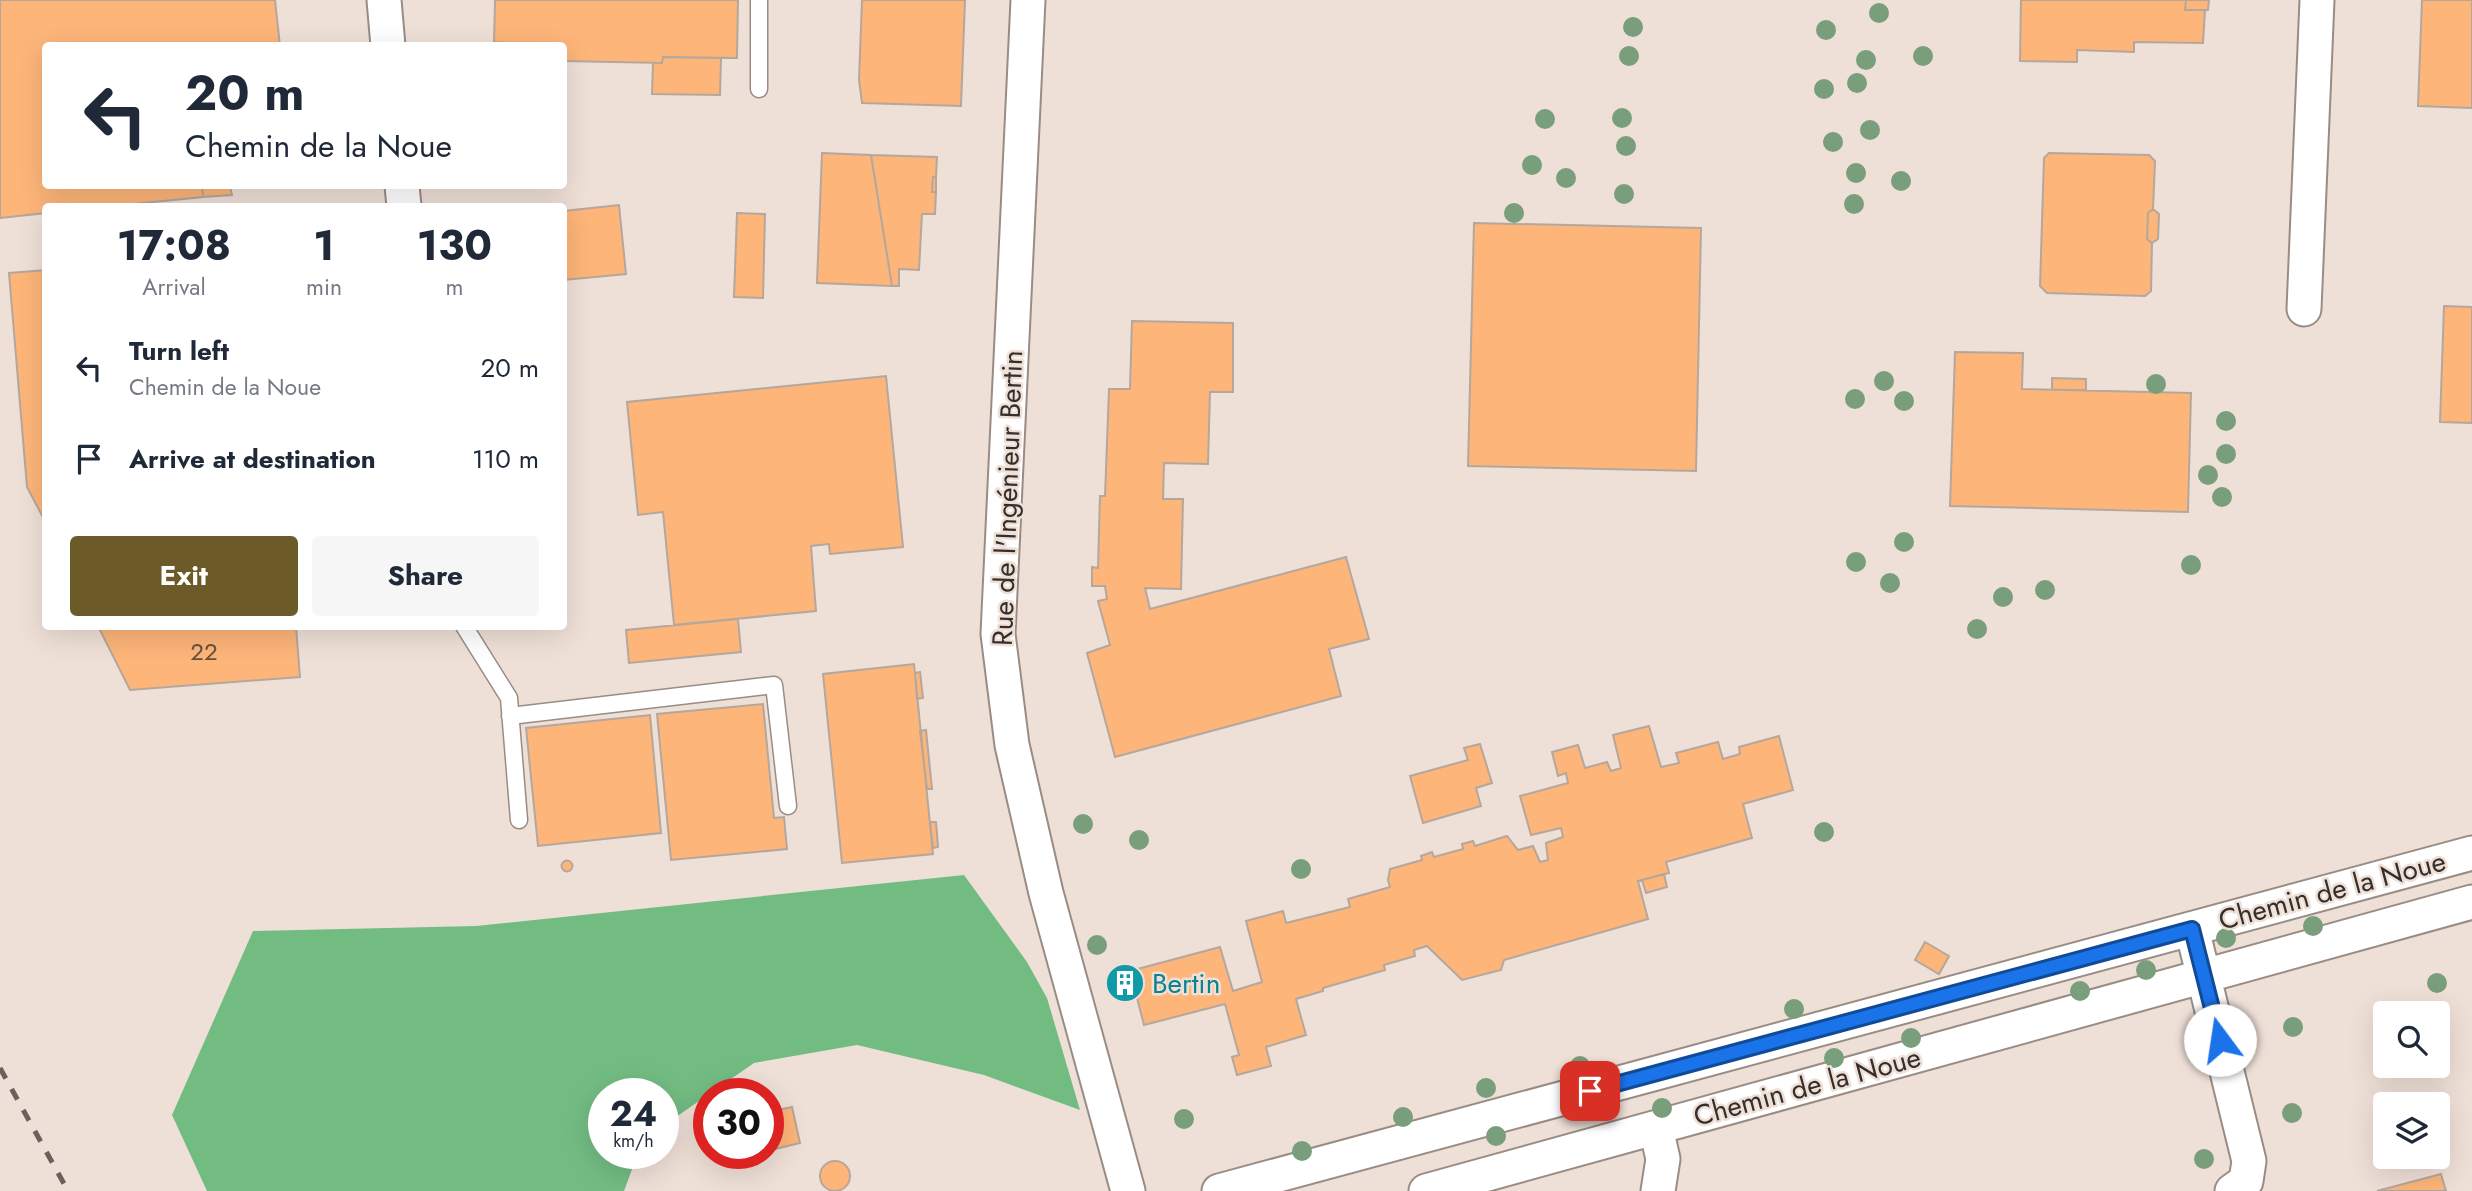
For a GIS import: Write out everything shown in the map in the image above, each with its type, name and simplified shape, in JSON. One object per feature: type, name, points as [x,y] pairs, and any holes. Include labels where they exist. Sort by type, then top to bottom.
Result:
[{"type":"street","points":[[384,0],[388,42]]},
{"type":"street","name":"Rue de l'Ingénieur Bertin","points":[[1028,0],[998,634],[1012,745],[1040,866],[1128,1191]]},
{"type":"street","points":[[2304,309],[2317,0]]},
{"type":"street","name":"Chemin de la Noue","points":[[1219,1191],[2472,853]]},
{"type":"street","name":"Chemin de la Noue","points":[[1426,1191],[2472,902]]},
{"type":"street","points":[[2192,929],[2249,1161],[2244,1188]]},
{"type":"street","points":[[1656,1128],[1663,1158],[1658,1191]]},
{"type":"lane","points":[[759,0],[759,89]]},
{"type":"lane","points":[[466,630],[509,698],[519,820]]},
{"type":"lane","points":[[510,716],[774,685],[789,806]]},
{"type":"green space","points":[[964,875],[1027,962],[1047,998],[1080,1110],[984,1075],[857,1045],[754,1063],[732,1078],[693,1078],[693,1105],[679,1115],[679,1078],[588,1078],[588,1169],[632,1169],[624,1191],[207,1191],[172,1115],[253,931],[476,926]]},
{"type":"building","points":[[0,0],[275,0],[280,42],[42,42],[42,189],[202,189],[203,197],[143,203],[42,203],[42,213],[0,218]]},
{"type":"building","points":[[495,0],[738,0],[737,58],[663,57],[662,63],[567,61],[567,42],[494,42]]},
{"type":"building","points":[[862,0],[965,0],[961,106],[862,103],[859,80]]},
{"type":"building","points":[[2021,0],[2186,0],[2185,10],[2205,10],[2203,43],[2134,42],[2134,52],[2077,50],[2077,62],[2020,61]]},
{"type":"building","points":[[2186,0],[2209,0],[2208,10],[2185,10]]},
{"type":"building","points":[[2422,0],[2472,0],[2472,108],[2418,106]]},
{"type":"building","points":[[663,57],[721,58],[720,95],[652,94],[653,63],[662,63]]},
{"type":"building","points":[[822,153],[871,155],[892,286],[817,283]]},
{"type":"building","points":[[2049,153],[2149,155],[2155,161],[2153,209],[2148,213],[2147,239],[2152,243],[2151,291],[2145,296],[2047,293],[2040,286],[2044,158]]},
{"type":"building","points":[[871,155],[937,157],[932,192],[936,192],[935,214],[922,214],[919,270],[899,269],[899,286],[892,286]]},
{"type":"building","points":[[933,177],[936,177],[936,192],[932,192]]},
{"type":"building","points":[[202,189],[231,189],[232,195],[203,197]]},
{"type":"building","points":[[619,205],[626,274],[567,280],[567,211]]},
{"type":"building","points":[[2153,209],[2159,214],[2158,239],[2152,243],[2147,239],[2148,213]]},
{"type":"building","points":[[737,213],[765,214],[763,298],[734,297]]},
{"type":"building","points":[[1474,223],[1701,228],[1696,471],[1468,466]]},
{"type":"building","points":[[42,270],[42,515],[27,487],[9,273]]},
{"type":"building","points":[[2444,306],[2472,307],[2472,423],[2440,422]]},
{"type":"building","points":[[1132,321],[1233,323],[1233,392],[1210,392],[1208,464],[1164,463],[1163,499],[1183,499],[1181,589],[1145,588],[1150,609],[1346,557],[1369,639],[1329,649],[1341,696],[1115,757],[1087,653],[1110,645],[1098,601],[1107,599],[1105,586],[1092,586],[1092,567],[1098,568],[1100,496],[1105,496],[1109,389],[1130,389]]},
{"type":"building","points":[[1955,352],[2023,353],[2022,389],[2191,393],[2188,512],[1950,506]]},
{"type":"building","points":[[886,376],[903,547],[830,554],[829,544],[811,546],[816,611],[674,625],[663,512],[638,515],[627,402]]},
{"type":"building","points":[[2052,378],[2086,379],[2086,390],[2052,390]]},
{"type":"building","points":[[738,619],[741,652],[629,663],[626,630]]},
{"type":"building","points":[[100,630],[296,630],[300,677],[130,690]]},
{"type":"building","points":[[914,664],[933,854],[842,863],[823,674]]},
{"type":"building","points":[[920,672],[923,698],[917,699],[915,673]]},
{"type":"building","points":[[763,704],[774,818],[784,817],[787,849],[671,860],[657,714]]},
{"type":"building","points":[[650,715],[661,833],[538,846],[526,728]]},
{"type":"building","points":[[1649,726],[1661,767],[1679,763],[1676,753],[1718,742],[1723,759],[1740,754],[1739,747],[1779,736],[1793,790],[1743,804],[1752,838],[1666,862],[1669,873],[1638,881],[1648,919],[1504,960],[1501,970],[1462,980],[1427,946],[1414,950],[1415,956],[1384,965],[1385,970],[1296,999],[1306,1035],[1266,1047],[1271,1066],[1237,1075],[1232,1057],[1239,1055],[1225,1004],[1144,1025],[1130,971],[1220,947],[1233,991],[1262,982],[1246,921],[1283,911],[1286,923],[1350,907],[1348,899],[1390,887],[1390,869],[1422,860],[1421,856],[1432,852],[1434,857],[1463,849],[1462,844],[1473,841],[1475,846],[1507,836],[1518,850],[1533,846],[1540,862],[1548,860],[1546,843],[1563,837],[1561,828],[1531,835],[1520,796],[1568,783],[1566,773],[1558,776],[1552,752],[1578,745],[1585,768],[1607,762],[1611,771],[1621,768],[1613,735]]},
{"type":"building","points":[[926,730],[932,789],[927,789],[920,731]]},
{"type":"building","points":[[1480,744],[1492,783],[1476,788],[1481,806],[1423,823],[1410,776],[1468,760],[1464,748]]},
{"type":"building","points":[[930,822],[936,822],[938,847],[933,848]]},
{"type":"building","points":[[567,860],[573,866],[567,872],[561,866]]},
{"type":"building","points":[[1664,874],[1667,887],[1646,893],[1642,880]]},
{"type":"building","points":[[1925,942],[1949,956],[1939,974],[1915,960]]},
{"type":"building","name":"Bertin","points":[[1128,971],[1133,991],[1121,994],[1116,974]]},
{"type":"building","points":[[792,1107],[800,1143],[784,1147],[784,1109]]},
{"type":"building","points":[[835,1161],[846,1165],[850,1176],[846,1187],[835,1191],[824,1187],[820,1176],[824,1165]]},
{"type":"building","points":[[2441,1174],[2446,1191],[2377,1191]]},
{"type":"railway","points":[[0,1068],[68,1191]]},
{"type":"place","name":"Bertin","points":[[1125,983]]},
{"type":"route","points":[[1590,1091],[2192,929],[2220,1040]]}]
